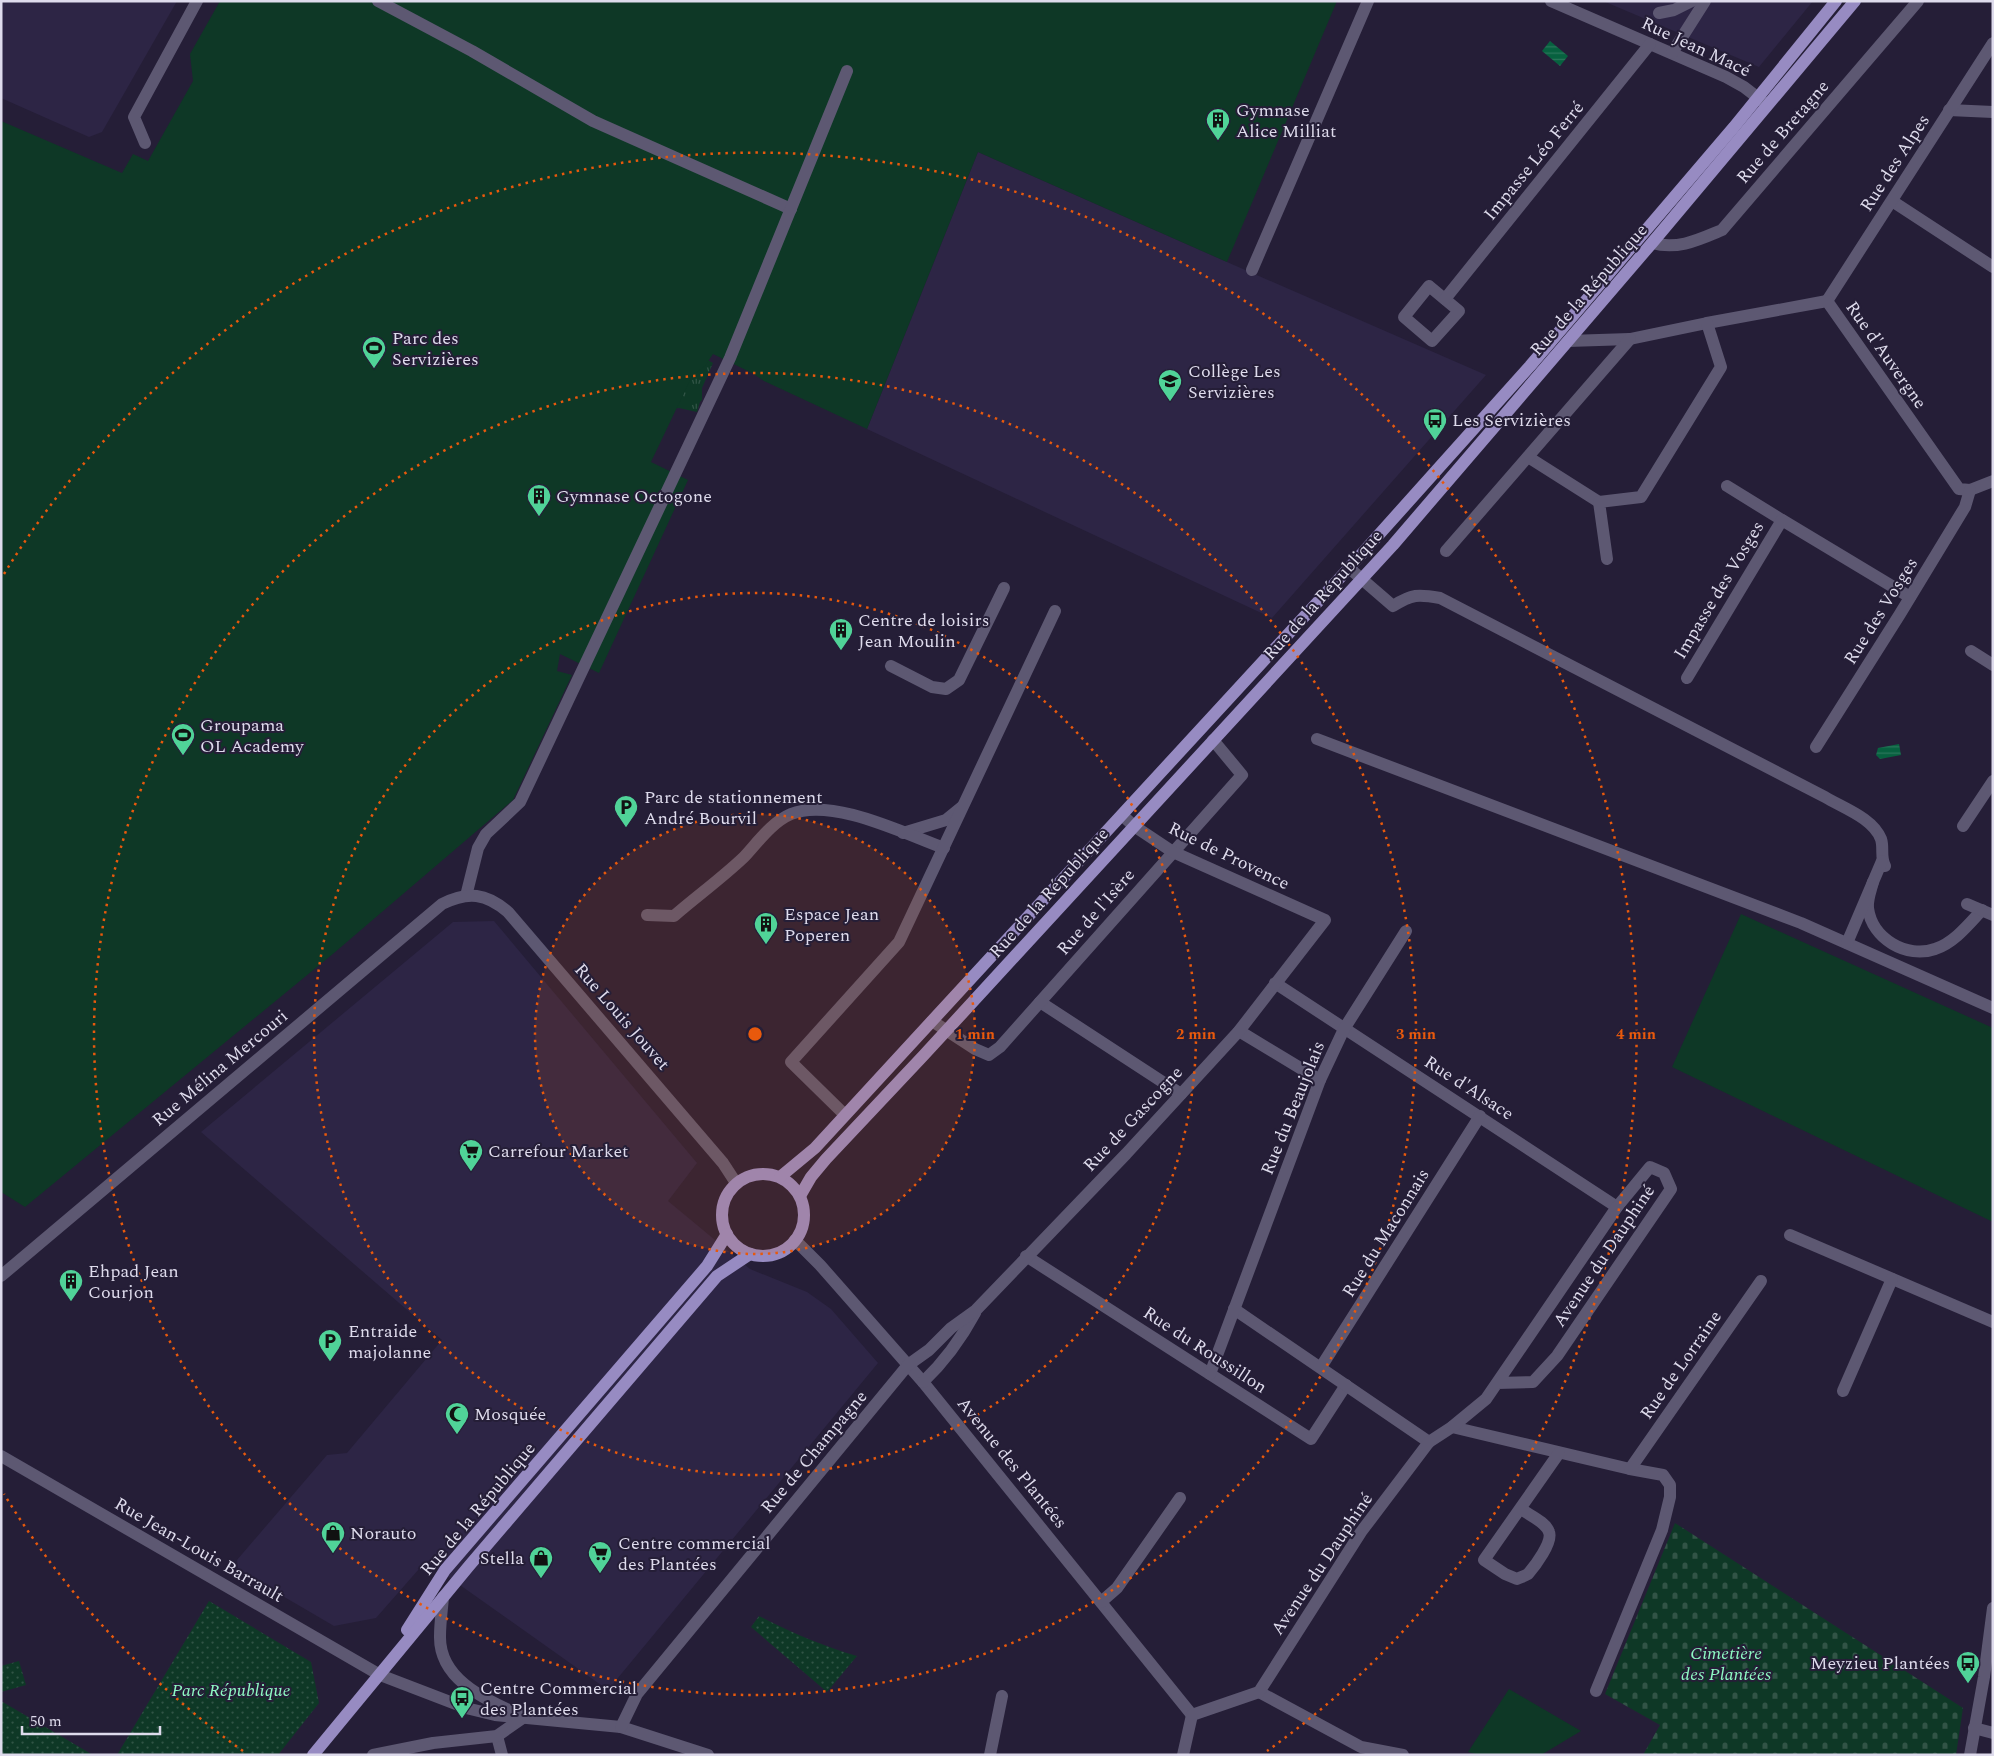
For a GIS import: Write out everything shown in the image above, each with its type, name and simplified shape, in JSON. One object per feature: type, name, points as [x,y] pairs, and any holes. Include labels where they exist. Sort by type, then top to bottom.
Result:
[{"type":"main road","name":"Rue de la République","points":[[800,1196],[811,1177],[826,1159],[947,1031],[1362,579],[1416,517],[1652,243],[1763,102],[1836,1]]},
{"type":"main road","name":"Rue de la République","points":[[780,1177],[815,1148],[1349,568],[1855,1]]},
{"type":"main road","points":[[1404,506],[1416,517]]},
{"type":"main road","points":[[757,1174],[769,1174],[780,1177],[792,1185],[800,1196],[804,1207],[804,1219],[801,1230],[786,1249],[762,1256],[750,1254],[736,1246],[727,1234],[722,1216],[726,1198],[736,1183],[746,1177],[757,1174]]},
{"type":"main road","name":"Rue de la République","points":[[380,1674],[445,1570],[707,1266],[727,1234]]},
{"type":"main road","name":"Rue de la République","points":[[312,1755],[443,1597],[717,1276],[750,1254]]},
{"type":"street","points":[[145,143],[134,117],[197,1]]},
{"type":"street","points":[[378,1],[472,51],[594,121],[790,209]]},
{"type":"street","points":[[1252,270],[1368,1]]},
{"type":"street","name":"Rue Jean Macé","points":[[1551,1],[1726,77],[1744,87],[1763,102]]},
{"type":"street","points":[[1659,12],[1674,10],[1692,1]]},
{"type":"street","points":[[1672,53],[1705,1]]},
{"type":"street","name":"Rue de Bretagne","points":[[1652,243],[1665,246],[1688,244],[1722,230],[1918,1]]},
{"type":"street","name":"Rue des Alpes","points":[[1827,301],[1993,43]]},
{"type":"street","name":"Impasse Léo Ferré","points":[[1445,299],[1650,44]]},
{"type":"street","points":[[466,896],[478,848],[486,834],[520,802],[730,358],[847,71]]},
{"type":"street","points":[[1950,110],[1993,112]]},
{"type":"street","points":[[1892,201],[1993,267]]},
{"type":"street","name":"Rue d'Auvergne","points":[[1568,341],[1630,339],[1827,301],[1946,473],[1959,489],[1970,490]]},
{"type":"street","points":[[1528,457],[1599,502],[1641,497],[1721,367],[1707,323]]},
{"type":"street","points":[[1446,551],[1630,339]]},
{"type":"street","points":[[1970,490],[1993,481]]},
{"type":"street","name":"Impasse des Vosges","points":[[1727,486],[1910,597]]},
{"type":"street","name":"Rue des Vosges","points":[[1816,747],[1965,507],[1970,490]]},
{"type":"street","points":[[1599,502],[1607,559]]},
{"type":"street","name":"Impasse des Vosges","points":[[1687,678],[1782,520]]},
{"type":"street","points":[[1349,568],[1393,606],[1408,596],[1418,594],[1440,598],[1825,797],[1874,827],[1881,840],[1884,864],[1847,943]]},
{"type":"street","points":[[891,666],[932,687],[946,689],[959,680],[1004,588]]},
{"type":"street","points":[[845,1115],[791,1062],[899,942],[1055,612]]},
{"type":"street","points":[[1972,651],[1993,665]]},
{"type":"street","points":[[1317,739],[1801,923],[1993,1008]]},
{"type":"street","name":"Rue de l'Isère","points":[[932,1021],[975,1049],[989,1055],[1000,1047],[1242,774],[1213,740]]},
{"type":"street","points":[[1963,826],[1993,780]]},
{"type":"street","points":[[903,833],[927,828],[946,820],[964,805]]},
{"type":"street","points":[[647,915],[674,916],[743,857],[773,826],[792,814],[812,810],[840,811],[875,821],[944,848]]},
{"type":"street","name":"Rue de Provence","points":[[1122,814],[1134,826],[1173,852],[1325,920]]},
{"type":"street","points":[[1874,882],[1868,908],[1874,925],[1880,934],[1894,946],[1912,951],[1934,950],[1947,944],[1987,913],[1967,904]]},
{"type":"street","name":"Rue Louis Jouvet","points":[[466,896],[482,896],[496,901],[508,912],[723,1162],[736,1183]]},
{"type":"street","name":"Rue Mélina Mercouri","points":[[1,1276],[442,904],[454,898],[466,896]]},
{"type":"street","name":"Rue de Gascogne","points":[[908,1365],[929,1350],[951,1328],[976,1310],[1181,1094],[1239,1031],[1325,920]]},
{"type":"street","name":"Rue du Beaujolais","points":[[1210,1374],[1320,1080],[1344,1029],[1406,931]]},
{"type":"street","points":[[1886,961],[1894,946]]},
{"type":"street","name":"Rue d'Alsace","points":[[1275,984],[1617,1207]]},
{"type":"street","points":[[1040,1002],[1181,1094]]},
{"type":"street","points":[[1239,1031],[1320,1080]]},
{"type":"street","name":"Rue du Maconnais","points":[[1321,1367],[1480,1116]]},
{"type":"street","name":"Avenue du Dauphiné","points":[[1258,1692],[1361,1532],[1429,1442],[1452,1427],[1486,1399],[1617,1207],[1650,1167],[1664,1173],[1671,1189],[1557,1356],[1533,1382],[1497,1383]]},
{"type":"street","points":[[1790,1235],[1993,1322]]},
{"type":"street","name":"Avenue des Plantées","points":[[795,1240],[836,1282],[923,1382],[1192,1716]]},
{"type":"street","name":"Rue du Roussillon","points":[[1026,1256],[1312,1439],[1346,1385]]},
{"type":"street","points":[[1843,1391],[1892,1279]]},
{"type":"street","name":"Rue de Lorraine","points":[[1630,1469],[1761,1281]]},
{"type":"street","points":[[1234,1309],[1429,1442]]},
{"type":"street","name":"Rue de Gascogne","points":[[923,1382],[942,1363],[965,1332],[976,1310]]},
{"type":"street","name":"Rue de Champagne","points":[[621,1727],[637,1694],[908,1365]]},
{"type":"street","points":[[1452,1427],[1559,1453],[1663,1475],[1670,1485],[1670,1497],[1662,1530],[1596,1691]]},
{"type":"street","points":[[1521,1509],[1546,1526],[1550,1539],[1548,1545],[1527,1575],[1517,1579],[1505,1574],[1484,1560],[1559,1453]]},
{"type":"street","name":"Rue Jean-Louis Barrault","points":[[1,1456],[380,1674],[466,1708],[495,1715],[621,1727],[708,1755]]},
{"type":"street","points":[[1101,1602],[1118,1588],[1180,1498]]},
{"type":"street","points":[[373,1755],[433,1742],[497,1736],[524,1717],[467,1688],[445,1659],[440,1638],[443,1597]]},
{"type":"street","points":[[1970,1755],[1993,1608]]},
{"type":"street","points":[[1183,1755],[1192,1716],[1258,1692],[1361,1747],[1403,1755]]},
{"type":"street","points":[[990,1755],[1002,1696]]},
{"type":"street","points":[[1974,1728],[1993,1733]]},
{"type":"street","points":[[497,1736],[502,1755]]},
{"type":"shaded area","points":[[1,1],[177,1],[102,132],[89,137],[1,98]]},
{"type":"shaded area","points":[[1603,1],[1813,1],[1759,67]]},
{"type":"shaded area","points":[[1550,41],[1568,56],[1560,66],[1542,51]]},
{"type":"shaded area","name":"Collège Les Servizières","points":[[978,152],[1486,375],[1272,618],[867,429]]},
{"type":"shaded area","points":[[1899,744],[1901,755],[1880,759],[1876,755],[1878,748]]},
{"type":"shaded area","points":[[494,921],[697,1163],[668,1201],[750,1269],[807,1292],[831,1309],[878,1363],[608,1690],[426,1561],[376,1618],[334,1626],[238,1570],[237,1560],[327,1455],[347,1453],[442,1340],[201,1132],[453,922]]},
{"type":"green space","name":"Parc des Servizières","points":[[220,1],[1337,1],[1227,262],[978,152],[867,429],[764,381],[713,354],[705,366],[692,376],[651,462],[688,480],[599,673],[560,654],[557,671],[572,675],[513,800],[334,953],[25,1207],[1,1192],[1,121],[122,173],[133,154],[148,161],[193,81],[190,54]]},
{"type":"green space","points":[[699,355],[713,363],[702,388],[702,400],[697,412],[679,408],[664,410]]},
{"type":"green space","points":[[1741,914],[1993,1028],[1993,1222],[1672,1067]]},
{"type":"green space","name":"Cimetière des Plantées","points":[[1675,1523],[1963,1708],[1956,1755],[1643,1755],[1660,1725],[1605,1694]]},
{"type":"green space","name":"Parc République","points":[[209,1601],[311,1662],[319,1703],[278,1755],[117,1755]]},
{"type":"green space","points":[[759,1616],[831,1648],[857,1656],[827,1692],[751,1627]]},
{"type":"green space","points":[[19,1661],[26,1685],[1,1692],[1,1666]]},
{"type":"green space","points":[[1509,1689],[1581,1731],[1541,1755],[1480,1755],[1468,1752]]},
{"type":"green space","points":[[1,1701],[93,1755],[1,1755]]},
{"type":"place","name":"Gymnase Alice Milliat","points":[[1218,141]]},
{"type":"place","name":"Parc des Servizières","points":[[374,369]]},
{"type":"place","name":"Collège Les Servizières","points":[[1170,402]]},
{"type":"place","name":"Les Servizières","points":[[1435,441]]},
{"type":"place","name":"Gymnase Octogone","points":[[539,517]]},
{"type":"place","name":"Centre de loisirs Jean Moulin","points":[[841,651]]},
{"type":"place","name":"Groupama OL Academy","points":[[183,756]]},
{"type":"place","name":"Parc de stationnement André Bourvil","points":[[626,828]]},
{"type":"place","name":"Espace Jean Poperen","points":[[766,945]]},
{"type":"place","name":"Carrefour Market","points":[[471,1172]]},
{"type":"place","name":"Ehpad Jean Courjon","points":[[71,1302]]},
{"type":"place","name":"Entraide majolanne","points":[[330,1362]]},
{"type":"place","name":"Mosquée","points":[[457,1435]]},
{"type":"place","name":"Norauto","points":[[333,1554]]},
{"type":"place","name":"Centre commercial des Plantées","points":[[600,1574]]},
{"type":"place","name":"Stella","points":[[541,1579]]},
{"type":"place","name":"Meyzieu Plantées","points":[[1968,1684]]},
{"type":"place","name":"Centre Commercial des Plantées","points":[[462,1719]]}]
